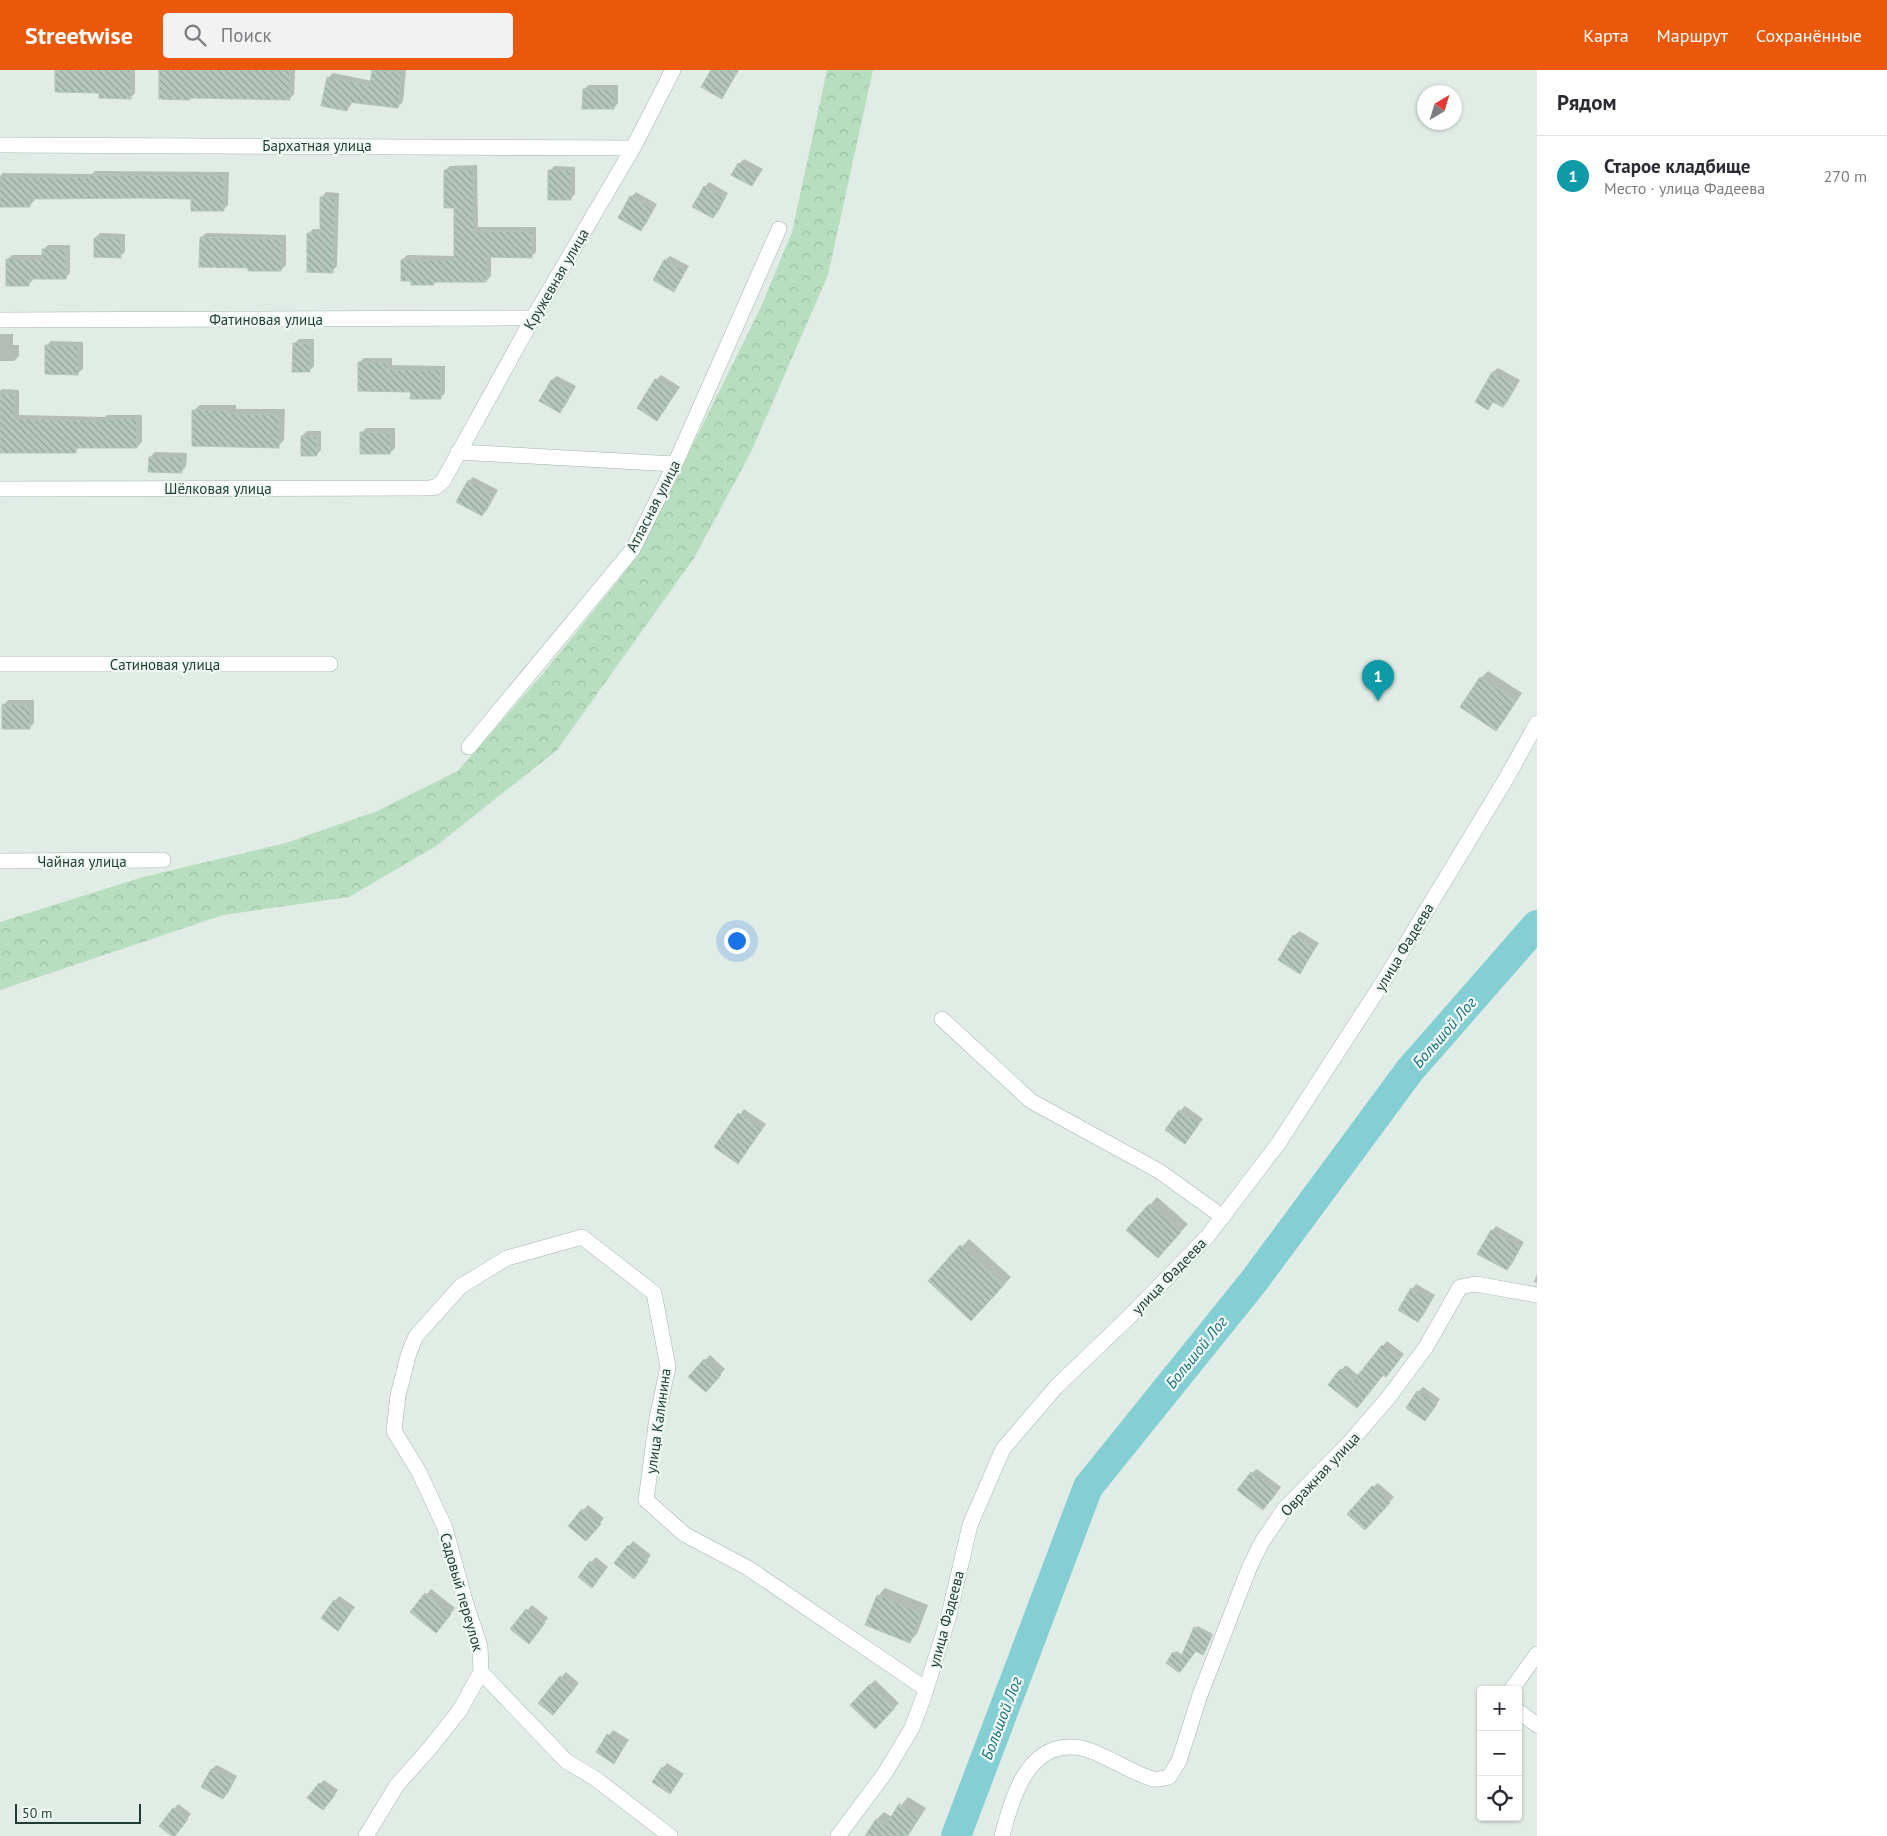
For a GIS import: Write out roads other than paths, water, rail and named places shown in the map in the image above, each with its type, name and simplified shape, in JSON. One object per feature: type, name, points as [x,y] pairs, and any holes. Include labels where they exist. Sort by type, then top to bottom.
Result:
[{"type":"street","name":"Кружевная улица","points":[[436,487],[443,481],[533,318],[633,148],[673,70]]},
{"type":"street","name":"Бархатная улица","points":[[0,145],[341,145],[633,148]]},
{"type":"street","name":"Атласная улица","points":[[469,748],[633,549],[675,464],[779,229]]},
{"type":"street","name":"Фатиновая улица","points":[[0,320],[533,318]]},
{"type":"street","points":[[458,452],[675,464]]},
{"type":"street","name":"Шёлковая улица","points":[[0,489],[436,487]]},
{"type":"street","name":"Сатиновая улица","points":[[0,664],[330,664]]},
{"type":"street","name":"улица Фадеева","points":[[838,1836],[885,1773],[907,1739],[926,1690],[949,1615],[970,1525],[1003,1449],[1056,1387],[1207,1238],[1278,1144],[1383,982],[1506,779],[1537,723]]},
{"type":"street","name":"Чайная улица","points":[[0,862],[163,860]]},
{"type":"street","points":[[942,1019],[1031,1101],[1159,1170],[1224,1217]]},
{"type":"street","name":"улица Калинина","points":[[416,1336],[460,1286],[507,1258],[582,1237],[654,1293],[668,1367],[657,1418],[646,1500],[684,1534],[748,1568],[926,1690]]},
{"type":"street","name":"Овражная улица","points":[[1002,1836],[1010,1804],[1026,1773],[1040,1756],[1055,1748],[1072,1747],[1088,1750],[1154,1780],[1169,1777],[1179,1761],[1200,1695],[1250,1566],[1262,1542],[1285,1508],[1350,1442],[1388,1398],[1426,1347],[1460,1286],[1476,1284],[1537,1295]]},
{"type":"street","name":"Садовый переулок","points":[[416,1336],[409,1353],[398,1395],[394,1431],[419,1472],[445,1528],[465,1601],[480,1646],[481,1672],[566,1760],[596,1779],[670,1836]]},
{"type":"street","points":[[1514,1686],[1537,1654]]},
{"type":"street","points":[[366,1836],[398,1784],[460,1710],[481,1672]]},
{"type":"street","points":[[1522,1714],[1537,1725]]},
{"type":"waterway","name":"Большой Лог","points":[[956,1836],[1088,1487],[1254,1281],[1410,1070],[1537,925]]},
{"type":"place","name":"Старое кладбище","points":[[1378,701]]}]
